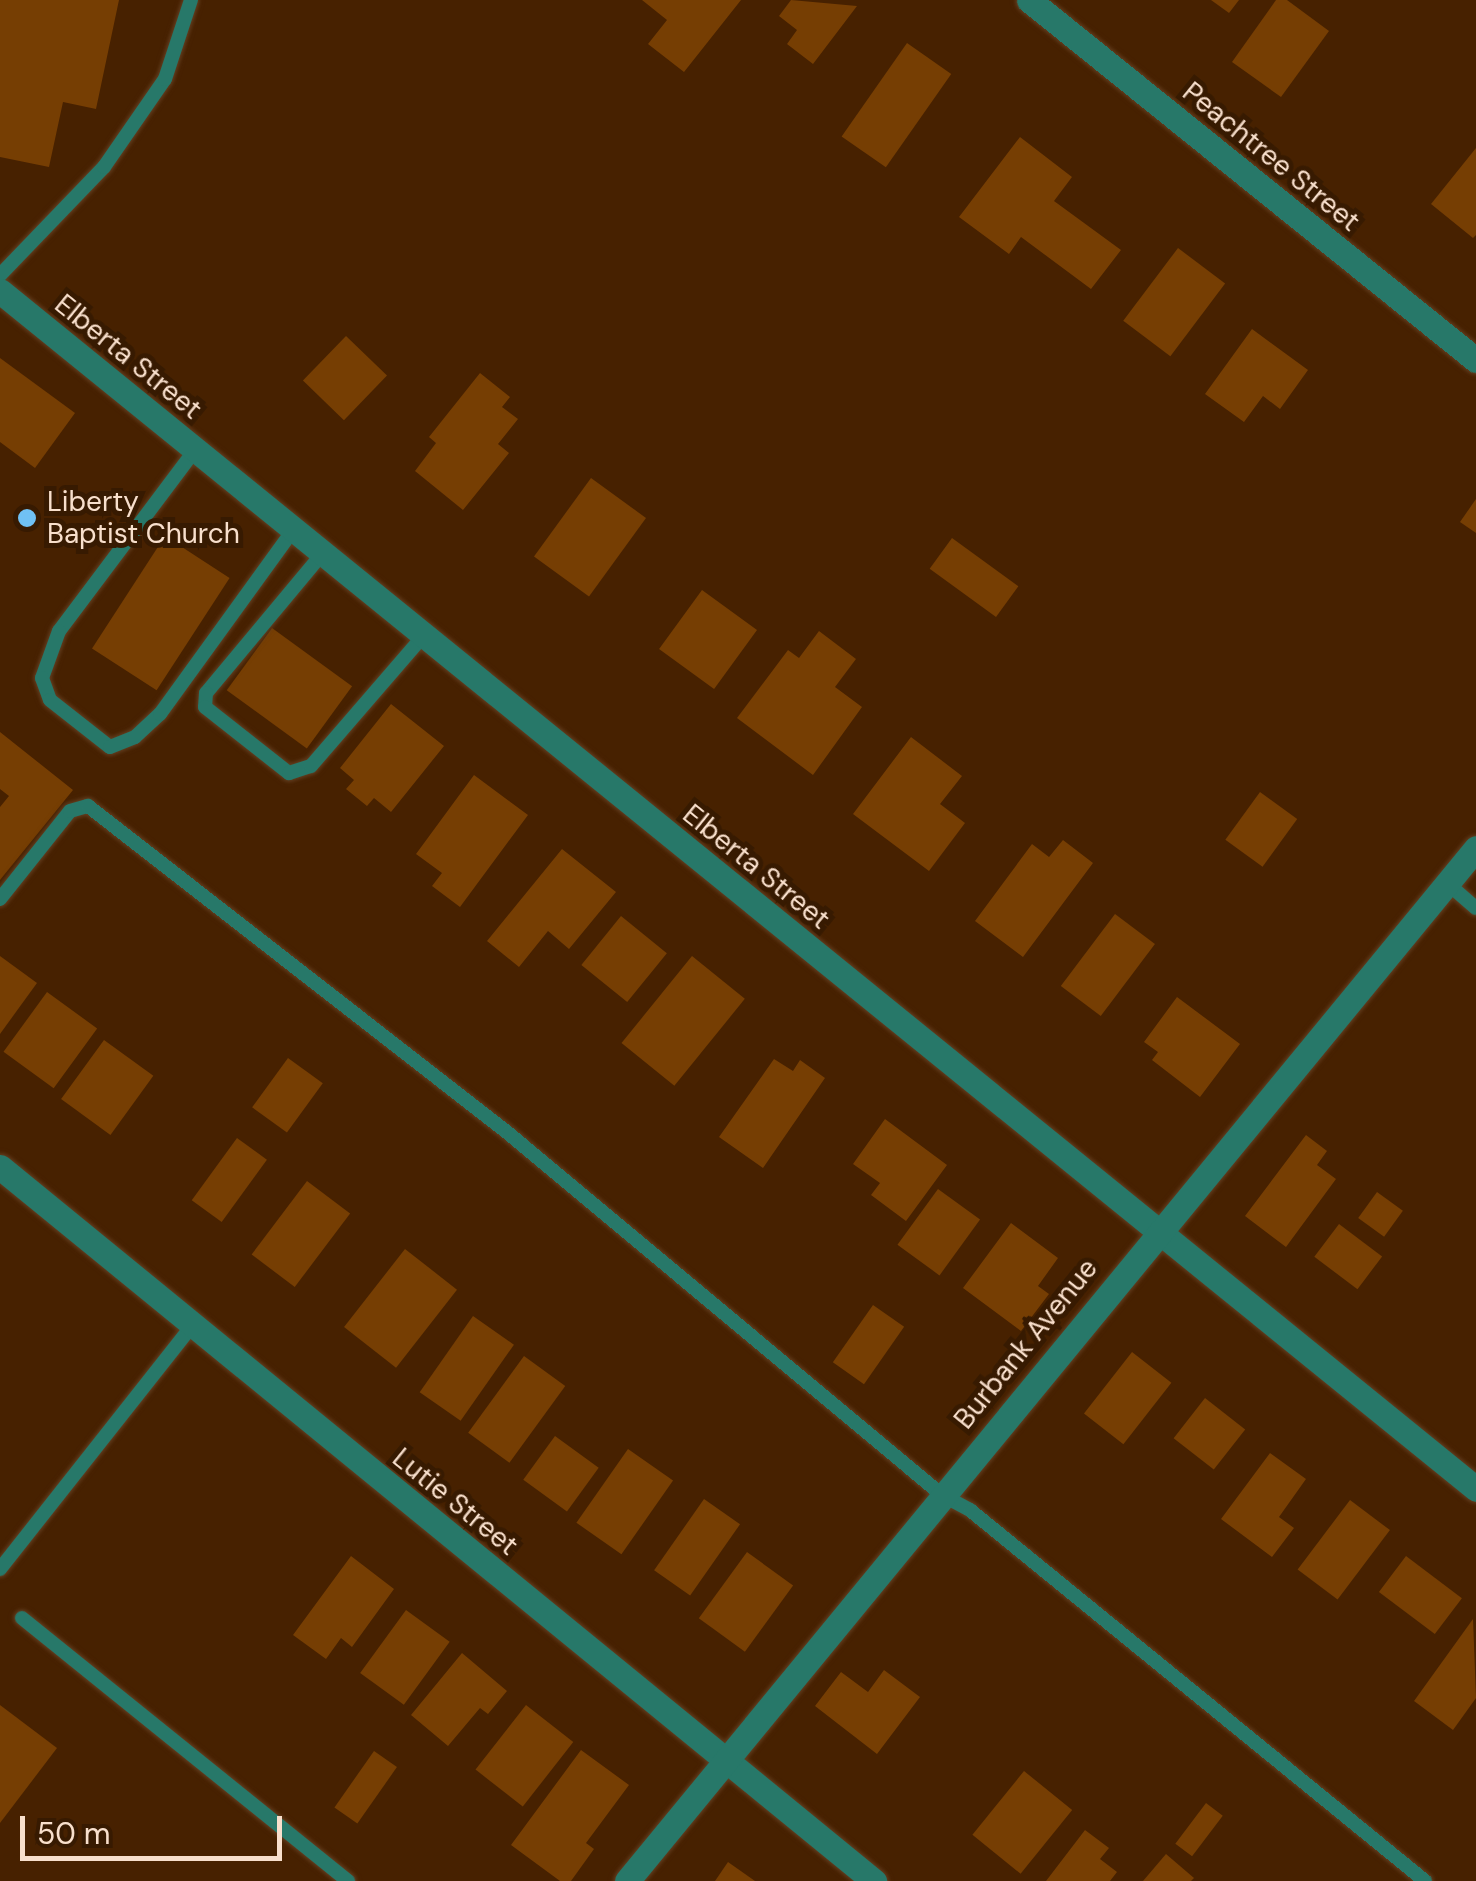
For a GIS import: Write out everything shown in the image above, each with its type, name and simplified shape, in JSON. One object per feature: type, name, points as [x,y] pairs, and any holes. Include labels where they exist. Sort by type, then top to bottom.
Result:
[{"type":"street","name":"Peachtree Street","points":[[1029,0],[1476,360]]},
{"type":"street","name":"Elberta Street","points":[[0,291],[1476,1489]]},
{"type":"street","name":"Burbank Avenue","points":[[626,1881],[1156,1232],[1476,848]]},
{"type":"street","name":"Lutie Street","points":[[0,1167],[874,1881]]},
{"type":"lane","points":[[0,274],[104,167],[165,79],[191,0]]},
{"type":"lane","points":[[195,450],[58,631],[42,678],[50,700],[110,748],[135,737],[160,714],[294,530]]},
{"type":"lane","points":[[322,554],[206,693],[205,706],[289,773],[311,766],[424,635]]},
{"type":"lane","points":[[0,899],[70,811],[88,806],[508,1133],[942,1495],[970,1510],[1426,1881]]},
{"type":"lane","points":[[1447,883],[1476,908]]},
{"type":"lane","points":[[0,1569],[193,1325]]},
{"type":"lane","points":[[22,1618],[348,1881]]},
{"type":"building","points":[[0,0],[119,0],[96,109],[63,102],[49,167],[0,157]]},
{"type":"building","points":[[642,0],[741,0],[684,72],[648,44],[667,20]]},
{"type":"building","points":[[791,0],[857,6],[813,64],[787,44],[797,30],[779,16]]},
{"type":"building","points":[[1211,0],[1239,0],[1229,13]]},
{"type":"building","points":[[1276,0],[1287,0],[1329,31],[1281,97],[1232,62]]},
{"type":"building","points":[[907,43],[951,74],[886,167],[842,136]]},
{"type":"building","points":[[1020,137],[1072,177],[1054,201],[1121,250],[1091,289],[1021,237],[1009,254],[959,217]]},
{"type":"building","points":[[1476,148],[1476,235],[1473,238],[1431,204]]},
{"type":"building","points":[[1178,248],[1225,284],[1170,356],[1123,321]]},
{"type":"building","points":[[1252,329],[1308,370],[1280,409],[1263,396],[1244,422],[1205,394]]},
{"type":"building","points":[[346,336],[387,376],[344,420],[303,381]]},
{"type":"building","points":[[0,358],[75,413],[35,468],[0,442]]},
{"type":"building","points":[[480,373],[510,397],[502,407],[518,419],[498,444],[509,453],[463,510],[415,471],[436,443],[429,437]]},
{"type":"building","points":[[591,478],[646,518],[589,596],[534,556]]},
{"type":"building","points":[[1476,499],[1476,533],[1460,522]]},
{"type":"building","points":[[165,536],[230,578],[157,690],[92,648]]},
{"type":"building","points":[[952,538],[1018,586],[996,617],[930,569]]},
{"type":"building","points":[[702,590],[757,630],[714,689],[659,649]]},
{"type":"building","points":[[272,628],[352,686],[307,748],[227,690]]},
{"type":"building","points":[[819,631],[856,659],[835,687],[862,707],[813,775],[737,718],[788,650],[799,658]]},
{"type":"building","points":[[391,704],[444,746],[391,812],[374,798],[367,806],[346,789],[354,780],[340,768]]},
{"type":"building","points":[[0,732],[73,790],[0,880],[0,807],[9,796],[0,789]]},
{"type":"building","points":[[911,737],[962,776],[940,804],[965,823],[929,871],[853,814]]},
{"type":"building","points":[[474,775],[528,815],[460,907],[432,886],[442,873],[416,854]]},
{"type":"building","points":[[1260,792],[1297,819],[1263,867],[1225,840]]},
{"type":"building","points":[[1063,840],[1093,863],[1023,957],[975,921],[1032,844],[1049,857]]},
{"type":"building","points":[[562,849],[616,892],[569,949],[548,931],[519,967],[487,941]]},
{"type":"building","points":[[1115,914],[1155,944],[1101,1016],[1061,986]]},
{"type":"building","points":[[621,916],[667,953],[627,1002],[581,965]]},
{"type":"building","points":[[0,956],[37,983],[0,1034]]},
{"type":"building","points":[[692,956],[745,999],[674,1086],[622,1043]]},
{"type":"building","points":[[47,992],[97,1028],[54,1088],[4,1052]]},
{"type":"building","points":[[1177,997],[1240,1044],[1200,1097],[1152,1060],[1158,1052],[1144,1042]]},
{"type":"building","points":[[104,1040],[153,1076],[110,1135],[61,1099]]},
{"type":"building","points":[[288,1058],[323,1083],[287,1133],[252,1107]]},
{"type":"building","points":[[774,1059],[793,1071],[800,1060],[825,1078],[763,1168],[719,1137]]},
{"type":"building","points":[[885,1119],[947,1165],[906,1221],[871,1195],[880,1183],[853,1164]]},
{"type":"building","points":[[1306,1135],[1327,1151],[1317,1165],[1336,1179],[1286,1247],[1245,1216]]},
{"type":"building","points":[[237,1138],[267,1160],[222,1222],[192,1200]]},
{"type":"building","points":[[307,1181],[350,1213],[295,1287],[252,1254]]},
{"type":"building","points":[[938,1189],[980,1220],[940,1275],[897,1245]]},
{"type":"building","points":[[1377,1192],[1403,1211],[1384,1237],[1358,1218]]},
{"type":"building","points":[[1011,1223],[1058,1258],[1038,1286],[1049,1294],[1021,1331],[963,1288]]},
{"type":"building","points":[[1339,1224],[1382,1256],[1357,1289],[1314,1257]]},
{"type":"building","points":[[405,1249],[457,1290],[396,1368],[344,1327]]},
{"type":"building","points":[[873,1305],[904,1327],[864,1384],[833,1362]]},
{"type":"building","points":[[473,1316],[514,1345],[461,1421],[420,1392]]},
{"type":"building","points":[[1132,1352],[1171,1383],[1123,1444],[1084,1413]]},
{"type":"building","points":[[524,1356],[565,1386],[509,1463],[468,1433]]},
{"type":"building","points":[[1205,1398],[1245,1429],[1214,1470],[1174,1438]]},
{"type":"building","points":[[555,1436],[599,1468],[567,1511],[523,1480]]},
{"type":"building","points":[[628,1449],[673,1481],[621,1554],[576,1523]]},
{"type":"building","points":[[1270,1453],[1306,1479],[1279,1517],[1294,1528],[1272,1557],[1221,1519]]},
{"type":"building","points":[[704,1499],[740,1524],[690,1596],[654,1570]]},
{"type":"building","points":[[1350,1500],[1390,1530],[1338,1600],[1298,1569]]},
{"type":"building","points":[[747,1552],[793,1586],[745,1652],[699,1618]]},
{"type":"building","points":[[351,1556],[394,1589],[352,1647],[341,1638],[326,1659],[293,1635]]},
{"type":"building","points":[[1406,1556],[1462,1598],[1435,1634],[1379,1592]]},
{"type":"building","points":[[406,1610],[450,1642],[404,1705],[360,1673]]},
{"type":"building","points":[[1473,1619],[1476,1698],[1453,1730],[1414,1701]]},
{"type":"building","points":[[462,1653],[507,1691],[488,1714],[480,1708],[448,1746],[411,1715]]},
{"type":"building","points":[[884,1670],[920,1697],[877,1754],[815,1706],[841,1672],[868,1692]]},
{"type":"building","points":[[0,1705],[57,1748],[0,1823]]},
{"type":"building","points":[[526,1705],[573,1742],[523,1807],[476,1770]]},
{"type":"building","points":[[581,1750],[629,1785],[586,1843],[594,1849],[571,1881],[560,1881],[511,1845]]},
{"type":"building","points":[[374,1751],[397,1767],[357,1824],[334,1808]]},
{"type":"building","points":[[1024,1771],[1072,1810],[1021,1874],[972,1835]]},
{"type":"building","points":[[1206,1803],[1223,1816],[1192,1856],[1175,1844]]},
{"type":"building","points":[[1085,1830],[1109,1848],[1100,1859],[1117,1872],[1110,1881],[1046,1881]]},
{"type":"building","points":[[1166,1854],[1194,1878],[1143,1881]]},
{"type":"building","points":[[728,1862],[755,1881],[715,1881]]},
{"type":"place","name":"Liberty Baptist Church","points":[[27,518]]}]
